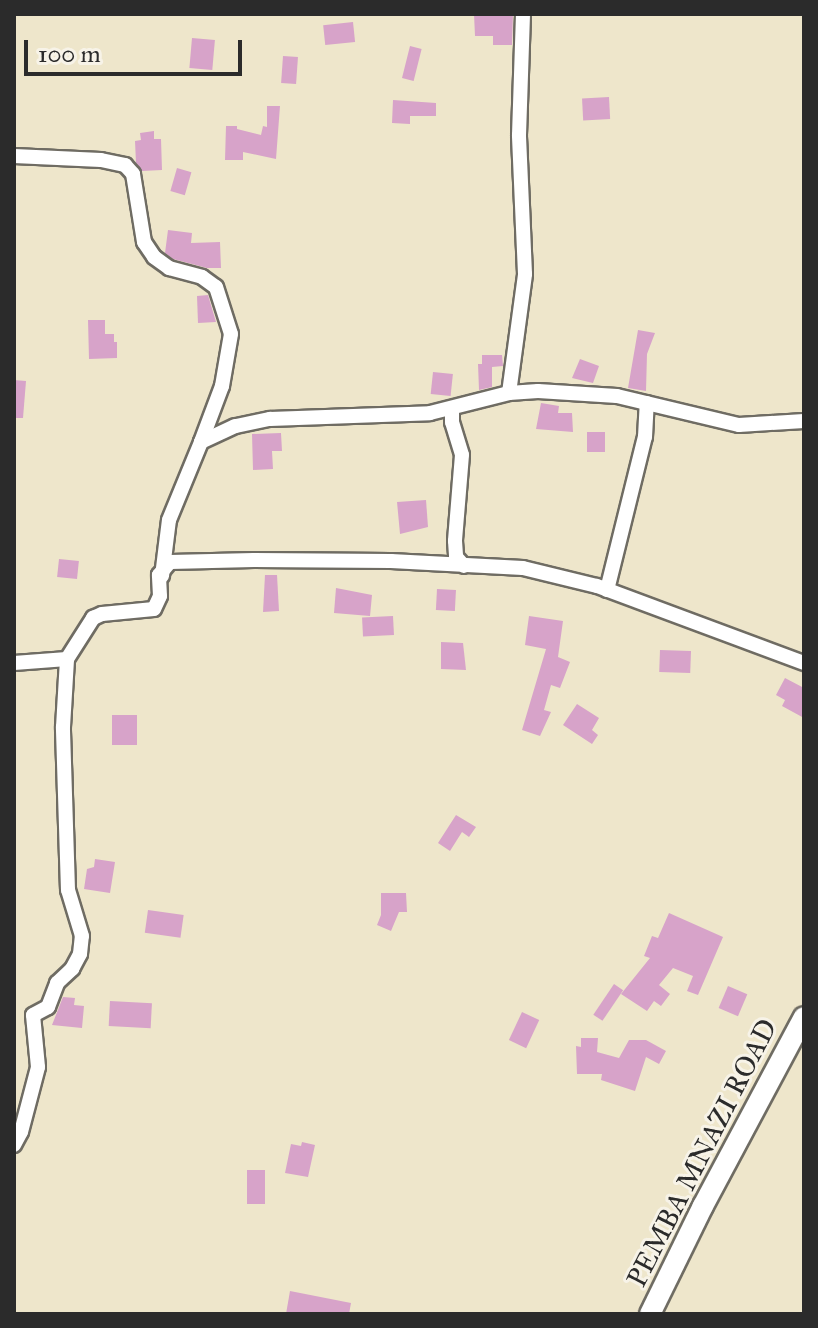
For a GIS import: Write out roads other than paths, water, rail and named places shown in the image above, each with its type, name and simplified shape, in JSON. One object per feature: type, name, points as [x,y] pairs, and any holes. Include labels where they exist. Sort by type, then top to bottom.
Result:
[{"type":"main road","name":"PEMBA MNAZI ROAD","points":[[650,1314],[703,1206],[804,1017]]},
{"type":"street","points":[[509,393],[525,274],[519,135],[523,14]]},
{"type":"street","points":[[14,156],[101,160],[125,165],[133,174],[144,242],[154,257],[169,268],[211,281],[216,287],[231,334],[222,386],[169,520],[162,577],[154,609],[102,614],[93,618],[67,659],[63,727],[68,890],[82,936],[77,962],[57,983],[48,1007],[33,1015],[38,1067],[21,1132],[14,1145]]},
{"type":"street","points":[[201,442],[215,432],[270,419],[430,413],[509,393],[576,392],[647,403],[739,425],[804,421]]},
{"type":"street","points":[[607,590],[645,437],[647,403]]},
{"type":"street","points":[[452,408],[452,422],[462,455],[456,557],[464,566]]},
{"type":"street","points":[[162,577],[170,562],[391,561],[523,568],[607,590],[804,663]]},
{"type":"street","points":[[14,663],[67,659]]}]
